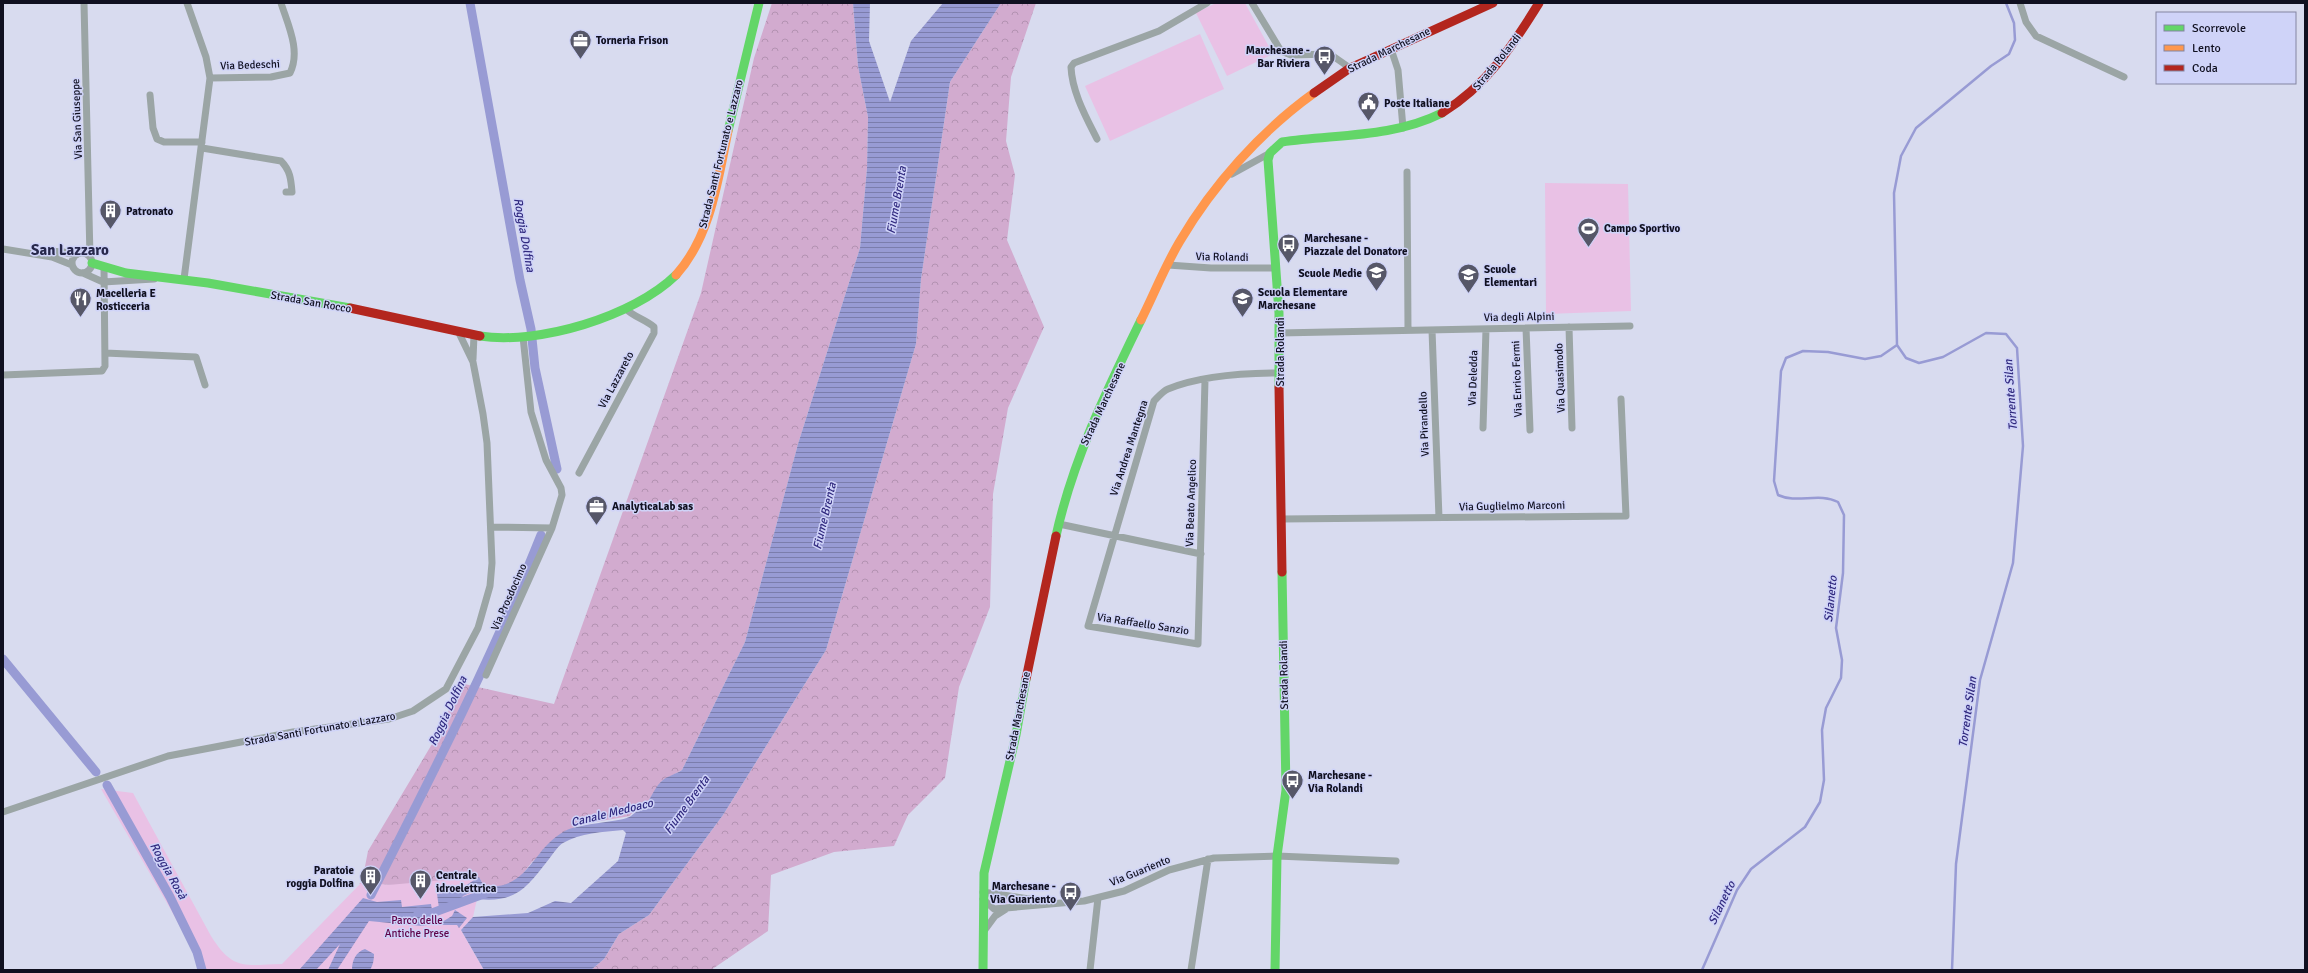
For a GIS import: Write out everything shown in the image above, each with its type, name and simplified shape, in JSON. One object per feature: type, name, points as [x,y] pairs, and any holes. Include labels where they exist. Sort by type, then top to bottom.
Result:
[{"type":"street","name":"Via San Giuseppe","points":[[84,3],[91,260]]},
{"type":"street","points":[[184,279],[210,78],[206,57],[187,3]]},
{"type":"street","name":"Via Bedeschi","points":[[210,78],[271,77],[290,73],[294,65],[294,49],[281,3]]},
{"type":"street","name":"Strada Santi Fortunato e Lazzaro","points":[[458,331],[474,336],[526,336],[582,325],[626,309],[658,289],[678,274],[693,254],[704,224],[718,176],[753,21],[759,3]]},
{"type":"street","points":[[1097,139],[1080,106],[1071,75],[1071,67],[1074,63],[1159,30],[1207,3]]},
{"type":"street","points":[[1252,3],[1281,51],[1291,54],[1330,54],[1350,68]]},
{"type":"street","name":"Strada Marchesane","points":[[983,970],[982,934],[984,873],[1016,735],[1030,654],[1059,524],[1077,461],[1096,415],[1180,241],[1215,190],[1226,177],[1252,147],[1296,106],[1350,68],[1493,3]]},
{"type":"street","name":"Strada Rolandi","points":[[1275,970],[1277,856],[1286,790],[1279,332],[1268,160],[1270,153],[1282,142],[1390,131],[1431,120],[1453,108],[1477,90],[1511,47],[1539,3]]},
{"type":"street","points":[[2020,3],[2026,22],[2036,36],[2124,77]]},
{"type":"street","points":[[1391,49],[1398,70],[1404,128]]},
{"type":"street","points":[[150,94],[153,128],[157,139],[164,142],[202,145],[281,161],[288,168],[290,177],[292,192],[286,192]]},
{"type":"street","points":[[1226,177],[1270,153]]},
{"type":"street","points":[[1407,172],[1408,330]]},
{"type":"street","name":"Via San Giuseppe","points":[[79,255],[90,234]]},
{"type":"street","points":[[3,249],[63,252],[79,255],[91,260],[88,271],[83,273],[77,272],[72,265],[52,257],[15,250]]},
{"type":"street","points":[[72,265],[79,255]]},
{"type":"street","name":"Strada San Rocco","points":[[91,260],[104,268],[119,273],[184,279],[403,318],[458,331]]},
{"type":"street","name":"Via Rolandi","points":[[1168,265],[1211,268],[1276,268]]},
{"type":"street","points":[[3,375],[102,371],[105,366],[104,268]]},
{"type":"street","name":"Strada San Rocco","points":[[83,273],[103,282],[164,278]]},
{"type":"street","name":"Via Lazzareto","points":[[579,473],[654,333],[654,328],[648,322],[630,313],[626,309]]},
{"type":"street","name":"Via degli Alpini","points":[[1279,332],[1630,326]]},
{"type":"street","name":"Via Quasimodo","points":[[1569,327],[1572,428]]},
{"type":"street","name":"Via Enrico Fermi","points":[[1526,328],[1530,430]]},
{"type":"street","name":"Via Deledda","points":[[1483,428],[1486,329]]},
{"type":"street","name":"Via Pirandello","points":[[1432,330],[1439,518]]},
{"type":"street","name":"Strada Santi Fortunato e Lazzaro","points":[[458,331],[473,362]]},
{"type":"street","name":"Strada Santi Fortunato e Lazzaro","points":[[3,812],[168,756],[293,732],[389,719],[414,712],[446,689],[478,628],[490,586],[492,563],[487,443],[473,362],[474,336]]},
{"type":"street","name":"Via Prosdocimo","points":[[486,676],[552,528],[562,495],[561,488],[546,460],[531,412],[526,336]]},
{"type":"street","points":[[105,353],[196,357],[205,385]]},
{"type":"street","name":"Via Andrea Mantegna","points":[[1113,536],[1154,401],[1167,389],[1205,380],[1243,373],[1280,373]]},
{"type":"street","name":"Via Beato Angelico","points":[[1059,524],[1200,554],[1205,380]]},
{"type":"street","name":"Via Guglielmo Marconi","points":[[1281,519],[1626,516],[1622,399]]},
{"type":"street","points":[[491,527],[552,528]]},
{"type":"street","name":"Via Raffaello Sanzio","points":[[1113,536],[1088,626],[1198,644],[1200,554]]},
{"type":"street","points":[[1277,856],[1396,861]]},
{"type":"street","name":"Via Guariento","points":[[983,895],[994,909],[1059,904],[1098,898],[1124,891],[1169,870],[1208,859],[1277,856]]},
{"type":"street","points":[[1191,970],[1208,859]]},
{"type":"street","name":"Via Guariento","points":[[983,895],[1059,904]]},
{"type":"street","points":[[1090,970],[1098,898]]},
{"type":"street","points":[[982,934],[995,916],[1010,907]]},
{"type":"green space","points":[[772,3],[853,3],[858,66],[868,117],[867,168],[860,248],[798,444],[745,642],[682,770],[662,781],[646,804],[630,816],[577,825],[532,862],[522,875],[510,884],[496,888],[359,884],[362,882],[368,851],[441,729],[460,683],[554,704],[701,293],[754,58]]},
{"type":"green space","points":[[1001,3],[1036,3],[1011,77],[1006,141],[1015,175],[1007,240],[1044,327],[1008,408],[993,494],[990,607],[959,687],[945,778],[908,815],[894,846],[834,852],[771,875],[768,931],[711,970],[591,970],[604,959],[619,934],[649,915],[723,815],[826,650],[916,344],[921,279],[950,82]]},
{"type":"green space","points":[[1216,3],[1245,3],[1273,54],[1227,76],[1196,13]]},
{"type":"green space","points":[[1200,34],[1224,89],[1110,141],[1085,86]]},
{"type":"green space","name":"Campo Sportivo","points":[[1545,183],[1628,184],[1631,311],[1546,314]]},
{"type":"green space","name":"Parco delle Antiche Prese","points":[[101,789],[133,793],[211,936],[226,955],[233,961],[240,964],[249,965],[282,964],[362,882],[388,885],[479,877],[484,886],[477,899],[473,917],[461,930],[484,970],[199,970],[195,954]]},
{"type":"green space","points":[[1000,898],[1017,901],[1001,905],[992,901]]},
{"type":"water","name":"Fiume Brenta","points":[[853,3],[870,3],[869,41],[890,102],[911,41],[943,3],[1001,3],[950,82],[921,279],[916,344],[826,650],[723,815],[649,915],[619,934],[604,959],[591,970],[484,970],[461,930],[473,917],[528,913],[555,901],[571,903],[618,861],[626,833],[623,830],[592,834],[577,837],[563,843],[557,848],[527,885],[511,896],[502,899],[477,899],[483,887],[463,896],[456,907],[453,905],[439,908],[437,894],[457,891],[479,877],[484,886],[499,886],[511,882],[529,867],[554,838],[565,831],[580,826],[627,818],[643,807],[661,782],[667,777],[682,770],[745,642],[798,444],[860,248],[867,168],[868,117],[858,66]]},
{"type":"water","points":[[363,898],[377,902],[401,900],[402,907],[431,904],[432,910],[428,914],[427,925],[422,926],[369,921],[337,970],[328,970],[340,944],[316,970],[299,970]]},
{"type":"water","points":[[455,910],[467,918],[459,928],[457,925],[437,925],[452,916]]},
{"type":"water","points":[[365,949],[374,954],[370,970],[352,970],[355,957],[359,952]]},
{"type":"waterway","name":"Roggia Dolfina","points":[[470,3],[520,280],[531,329],[535,368],[557,469]]},
{"type":"waterway","name":"Torrente Silan","points":[[1952,970],[1956,864],[1980,680],[2013,563],[2023,446],[2017,348],[2006,334],[1986,333],[1943,357],[1919,363],[1906,358],[1897,345],[1894,193],[1901,156],[1916,128],[1991,66],[2009,54],[2015,40],[2014,23],[2006,3]]},
{"type":"waterway","name":"Silanetto","points":[[1702,970],[1737,890],[1751,869],[1805,827],[1820,802],[1824,780],[1822,730],[1826,708],[1841,678],[1842,660],[1836,628],[1843,573],[1844,515],[1838,502],[1831,499],[1793,498],[1778,495],[1774,481],[1781,371],[1786,358],[1803,351],[1828,352],[1865,359],[1881,356],[1897,345]]},
{"type":"waterway","name":"Roggia Dolfina","points":[[371,895],[438,762],[481,672],[541,535]]},
{"type":"waterway","name":"Roggia Rosà","points":[[3,659],[96,772]]},
{"type":"waterway","name":"Roggia Rosà","points":[[107,785],[170,897],[197,952],[202,970]]},
{"type":"waterway","name":"Canale Medoaco","points":[[418,912],[432,913],[489,892]]},
{"type":"traffic: fast","points":[[728,131],[759,3]]},
{"type":"traffic: fast","points":[[1279,387],[1279,313],[1268,160],[1270,153],[1282,142],[1384,131],[1404,127],[1442,113]]},
{"type":"traffic: fast","points":[[92,263],[126,273],[208,283],[350,308]]},
{"type":"traffic: fast","points":[[480,336],[503,338],[529,336],[556,332],[584,325],[635,304],[658,290],[676,275]]},
{"type":"traffic: fast","points":[[1056,536],[1063,507],[1081,452],[1116,372],[1141,320]]},
{"type":"traffic: fast","points":[[1275,970],[1277,856],[1286,790],[1282,572]]},
{"type":"traffic: fast","points":[[983,970],[984,873],[1016,735],[1026,679]]},
{"type":"traffic: slow","points":[[1141,320],[1164,270],[1193,220],[1207,200],[1257,142],[1275,124],[1314,93]]},
{"type":"traffic: slow","points":[[676,275],[688,260],[705,225],[716,188],[728,131]]},
{"type":"traffic: jam","points":[[1314,93],[1350,68],[1493,3]]},
{"type":"traffic: jam","points":[[1442,113],[1458,102],[1485,78],[1508,50],[1539,3]]},
{"type":"traffic: jam","points":[[350,308],[480,336]]},
{"type":"traffic: jam","points":[[1279,387],[1282,572]]},
{"type":"traffic: jam","points":[[1026,679],[1056,536]]},
{"type":"place","name":"Torneria Frison","points":[[581,60]]},
{"type":"place","name":"Marchesane - Bar Riviera","points":[[1325,76]]},
{"type":"place","name":"Poste Italiane","points":[[1369,122]]},
{"type":"place","name":"Patronato","points":[[111,230]]},
{"type":"place","name":"Campo Sportivo","points":[[1588,248]]},
{"type":"place","name":"Marchesane - Piazzale del Donatore","points":[[1288,264]]},
{"type":"place","name":"Scuole Medie","points":[[1377,292]]},
{"type":"place","name":"Scuole Elementari","points":[[1469,294]]},
{"type":"place","name":"Macelleria E Rosticceria","points":[[80,318]]},
{"type":"place","name":"Scuola Elementare Marchesane","points":[[1243,318]]},
{"type":"place","name":"AnalyticaLab sas","points":[[596,526]]},
{"type":"place","name":"Marchesane - Via Rolandi","points":[[1292,800]]},
{"type":"place","name":"Paratoie roggia Dolfina","points":[[370,896]]},
{"type":"place","name":"Centrale idroelettrica","points":[[421,900]]},
{"type":"place","name":"Marchesane - Via Guariento","points":[[1071,912]]},
{"type":"district","name":"San Lazzaro","points":[[70,250]]}]
